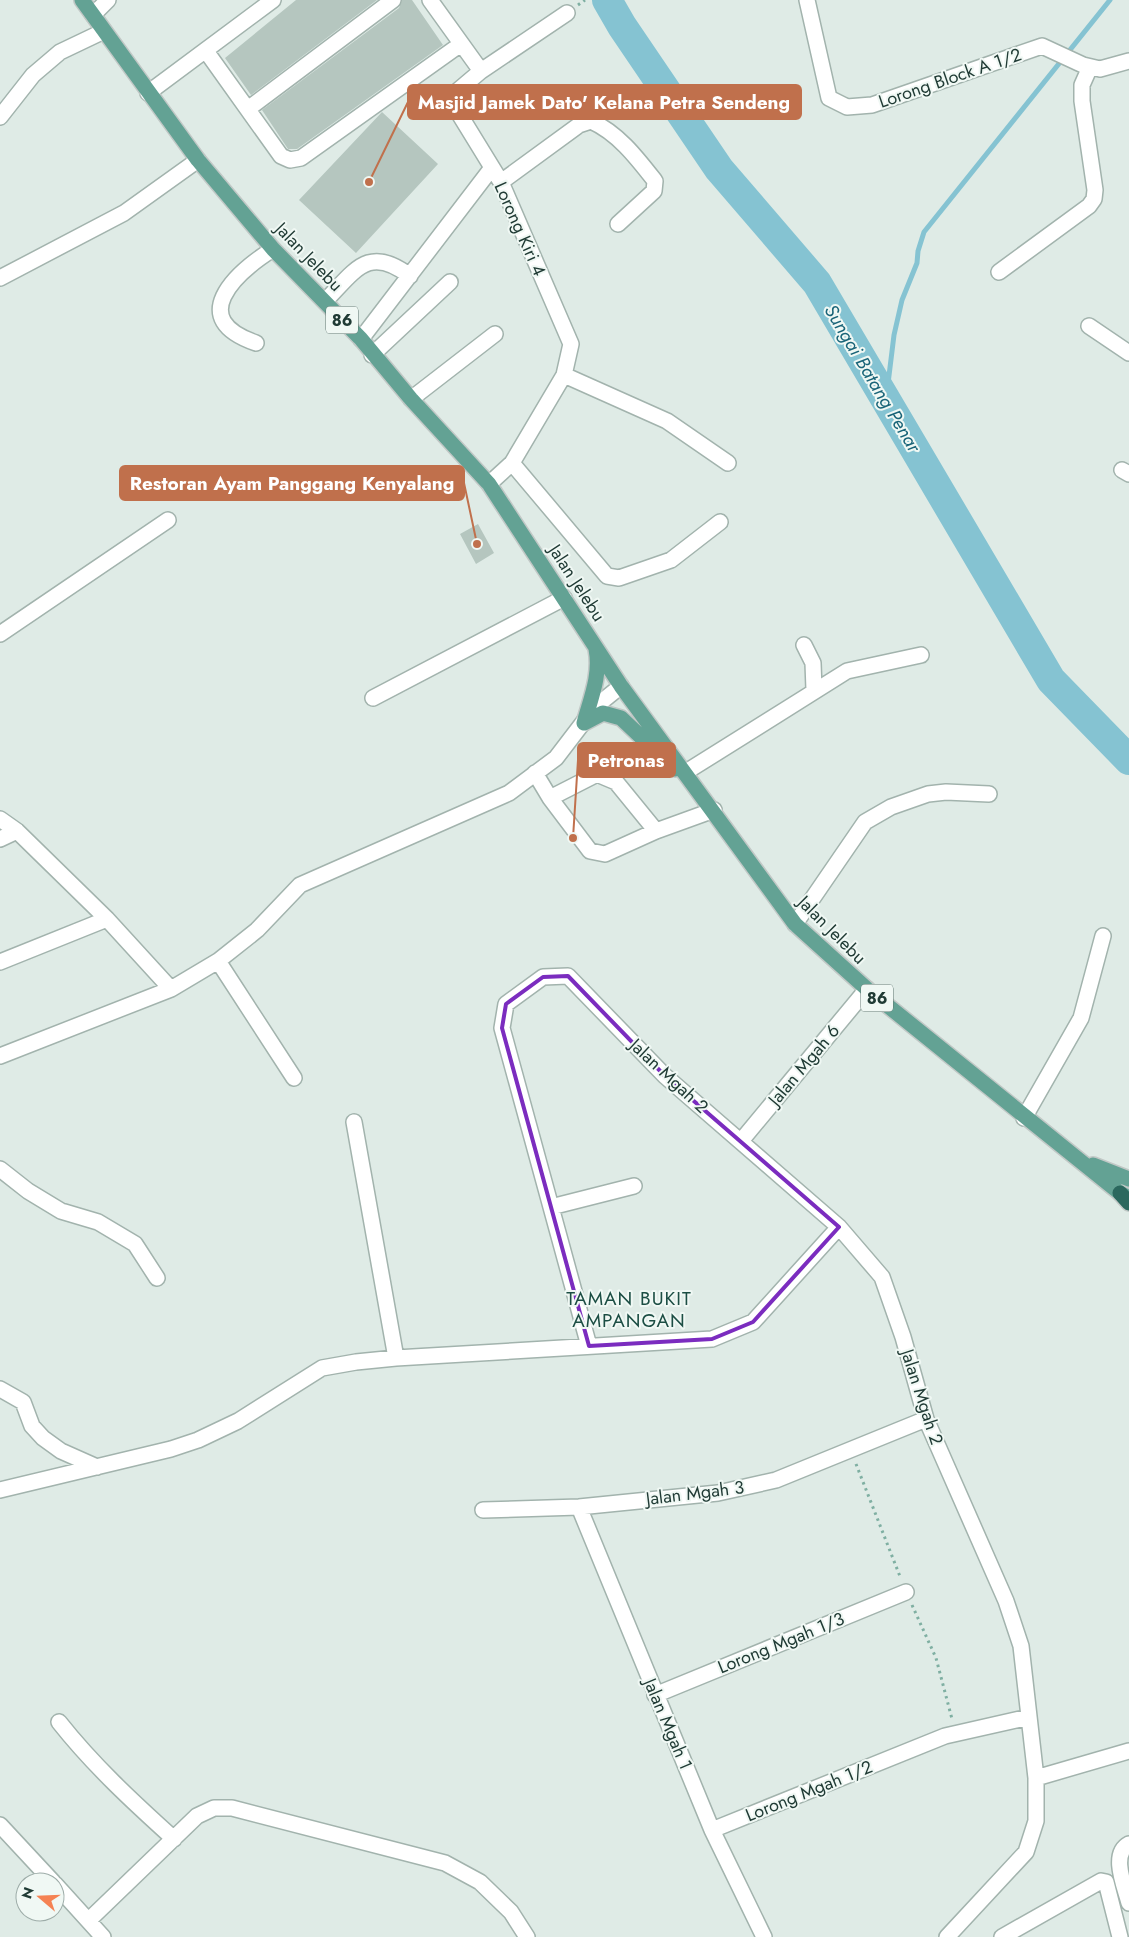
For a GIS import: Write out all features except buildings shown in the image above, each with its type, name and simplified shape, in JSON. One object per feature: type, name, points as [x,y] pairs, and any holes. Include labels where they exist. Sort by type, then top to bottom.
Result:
[{"type":"main road","name":"Jalan Jelebu","points":[[82,0],[198,160],[273,248],[360,339],[411,399],[489,484],[621,686],[714,810],[795,924],[867,989],[1024,1118],[1126,1198]]},
{"type":"main road","points":[[584,723],[596,684],[599,661],[595,645]]},
{"type":"main road","points":[[584,723],[603,713],[621,718],[702,794]]},
{"type":"main road","name":"Jalan Jelebu","points":[[1072,1155],[1129,1179]]},
{"type":"street","points":[[93,16],[108,0]]},
{"type":"street","points":[[148,93],[273,0]]},
{"type":"street","points":[[248,109],[393,0]]},
{"type":"street","points":[[430,0],[480,71]]},
{"type":"street","name":"Lorong Block A 1/2","points":[[807,0],[829,98],[847,107],[872,105],[1042,46],[1055,50],[1086,66]]},
{"type":"street","name":"Lorong Kiri 4","points":[[489,484],[512,463],[564,375],[571,344],[501,182],[491,169],[454,103],[456,92],[480,71],[567,12]]},
{"type":"street","points":[[0,117],[33,75],[60,52],[104,31]]},
{"type":"street","points":[[206,51],[281,156],[290,160],[301,158],[461,44]]},
{"type":"street","points":[[999,272],[1089,206],[1094,199],[1095,190],[1082,101],[1082,85],[1086,66],[1100,69],[1129,61]]},
{"type":"street","points":[[501,182],[579,125],[591,121],[599,124],[628,148],[655,180],[654,191],[618,224]]},
{"type":"street","points":[[0,278],[124,213],[198,160]]},
{"type":"street","points":[[360,339],[491,169]]},
{"type":"street","points":[[256,343],[237,336],[222,320],[220,306],[226,293],[250,264],[273,248]]},
{"type":"street","points":[[325,301],[360,266],[378,260],[395,265],[410,276]]},
{"type":"street","points":[[372,355],[450,282]]},
{"type":"street","points":[[1089,326],[1129,353]]},
{"type":"street","points":[[411,399],[495,334]]},
{"type":"street","points":[[564,375],[667,421],[728,463]]},
{"type":"street","points":[[512,463],[607,576],[619,578],[671,560],[720,522]]},
{"type":"street","points":[[0,634],[168,520]]},
{"type":"street","points":[[373,698],[564,598]]},
{"type":"street","points":[[804,645],[813,663],[814,690]]},
{"type":"street","points":[[686,772],[847,671],[921,655]]},
{"type":"street","points":[[0,1056],[171,989],[218,961],[257,930],[300,884],[509,793],[556,758],[595,707],[621,686]]},
{"type":"street","points":[[535,774],[550,798],[590,851],[605,854],[656,831],[714,810]]},
{"type":"street","points":[[550,798],[596,774],[616,782],[656,831]]},
{"type":"street","points":[[795,924],[865,822],[891,807],[928,794],[946,792],[989,794]]},
{"type":"street","points":[[0,819],[17,831],[107,920],[171,989]]},
{"type":"street","points":[[0,839],[17,831]]},
{"type":"street","points":[[0,962],[107,920]]},
{"type":"street","points":[[1024,1118],[1081,1018],[1103,936]]},
{"type":"street","points":[[218,961],[294,1078]]},
{"type":"street","name":"Jalan Mgah 2","points":[[550,1207],[502,1028],[506,1004],[543,977],[568,976],[665,1076],[839,1227],[882,1277],[903,1337],[926,1419],[1006,1601],[1021,1646],[1036,1778],[1036,1821],[1026,1852],[947,1937]]},
{"type":"street","name":"Jalan Mgah 6","points":[[741,1141],[867,989]]},
{"type":"street","points":[[354,1122],[396,1358]]},
{"type":"street","points":[[0,1169],[28,1191],[61,1211],[98,1222],[136,1244],[156,1278]]},
{"type":"street","points":[[588,1346],[550,1207],[634,1186]]},
{"type":"street","points":[[0,1490],[198,1440],[238,1421],[322,1368],[396,1358],[712,1339],[753,1322],[839,1227]]},
{"type":"street","points":[[0,1389],[22,1402],[32,1426],[43,1438],[61,1451],[97,1467]]},
{"type":"street","name":"Jalan Mgah 3","points":[[483,1510],[579,1507],[718,1493],[776,1480],[926,1419]]},
{"type":"street","name":"Jalan Mgah 1","points":[[579,1507],[712,1830],[764,1937]]},
{"type":"street","name":"Lorong Mgah 1/3","points":[[655,1695],[906,1592]]},
{"type":"street","name":"Lorong Mgah 1/2","points":[[712,1830],[955,1732],[1029,1717]]},
{"type":"street","points":[[59,1722],[84,1754],[117,1788],[174,1839]]},
{"type":"street","points":[[1036,1778],[1129,1751]]},
{"type":"street","points":[[89,1920],[197,1816],[214,1808],[232,1808],[444,1863],[480,1882],[511,1912],[527,1937]]},
{"type":"street","points":[[0,1825],[44,1872]]},
{"type":"street","points":[[1129,1844],[1124,1846],[1119,1862],[1129,1903]]},
{"type":"street","points":[[1002,1937],[1101,1881],[1106,1882],[1120,1937]]},
{"type":"street","points":[[65,1895],[103,1937]]},
{"type":"highlighted area","points":[[568,976],[665,1076],[839,1227],[753,1322],[712,1339],[589,1346],[502,1028],[506,1004],[543,977]]},
{"type":"waterway","name":"Sungai Batang Penar","points":[[607,0],[622,26],[719,169],[817,283],[1051,680],[1129,760]]},
{"type":"waterway","points":[[886,400],[894,335],[902,300],[917,263],[918,251],[924,232],[1110,0]]},
{"type":"place","name":"Masjid Jamek Dato' Kelana Petra Sendeng","points":[[369,182]]},
{"type":"place","name":"Restoran Ayam Panggang Kenyalang","points":[[477,544]]},
{"type":"place","name":"Petronas","points":[[573,838]]},
{"type":"district","name":"TAMAN BUKIT AMPANGAN","points":[[629,1309]]}]
